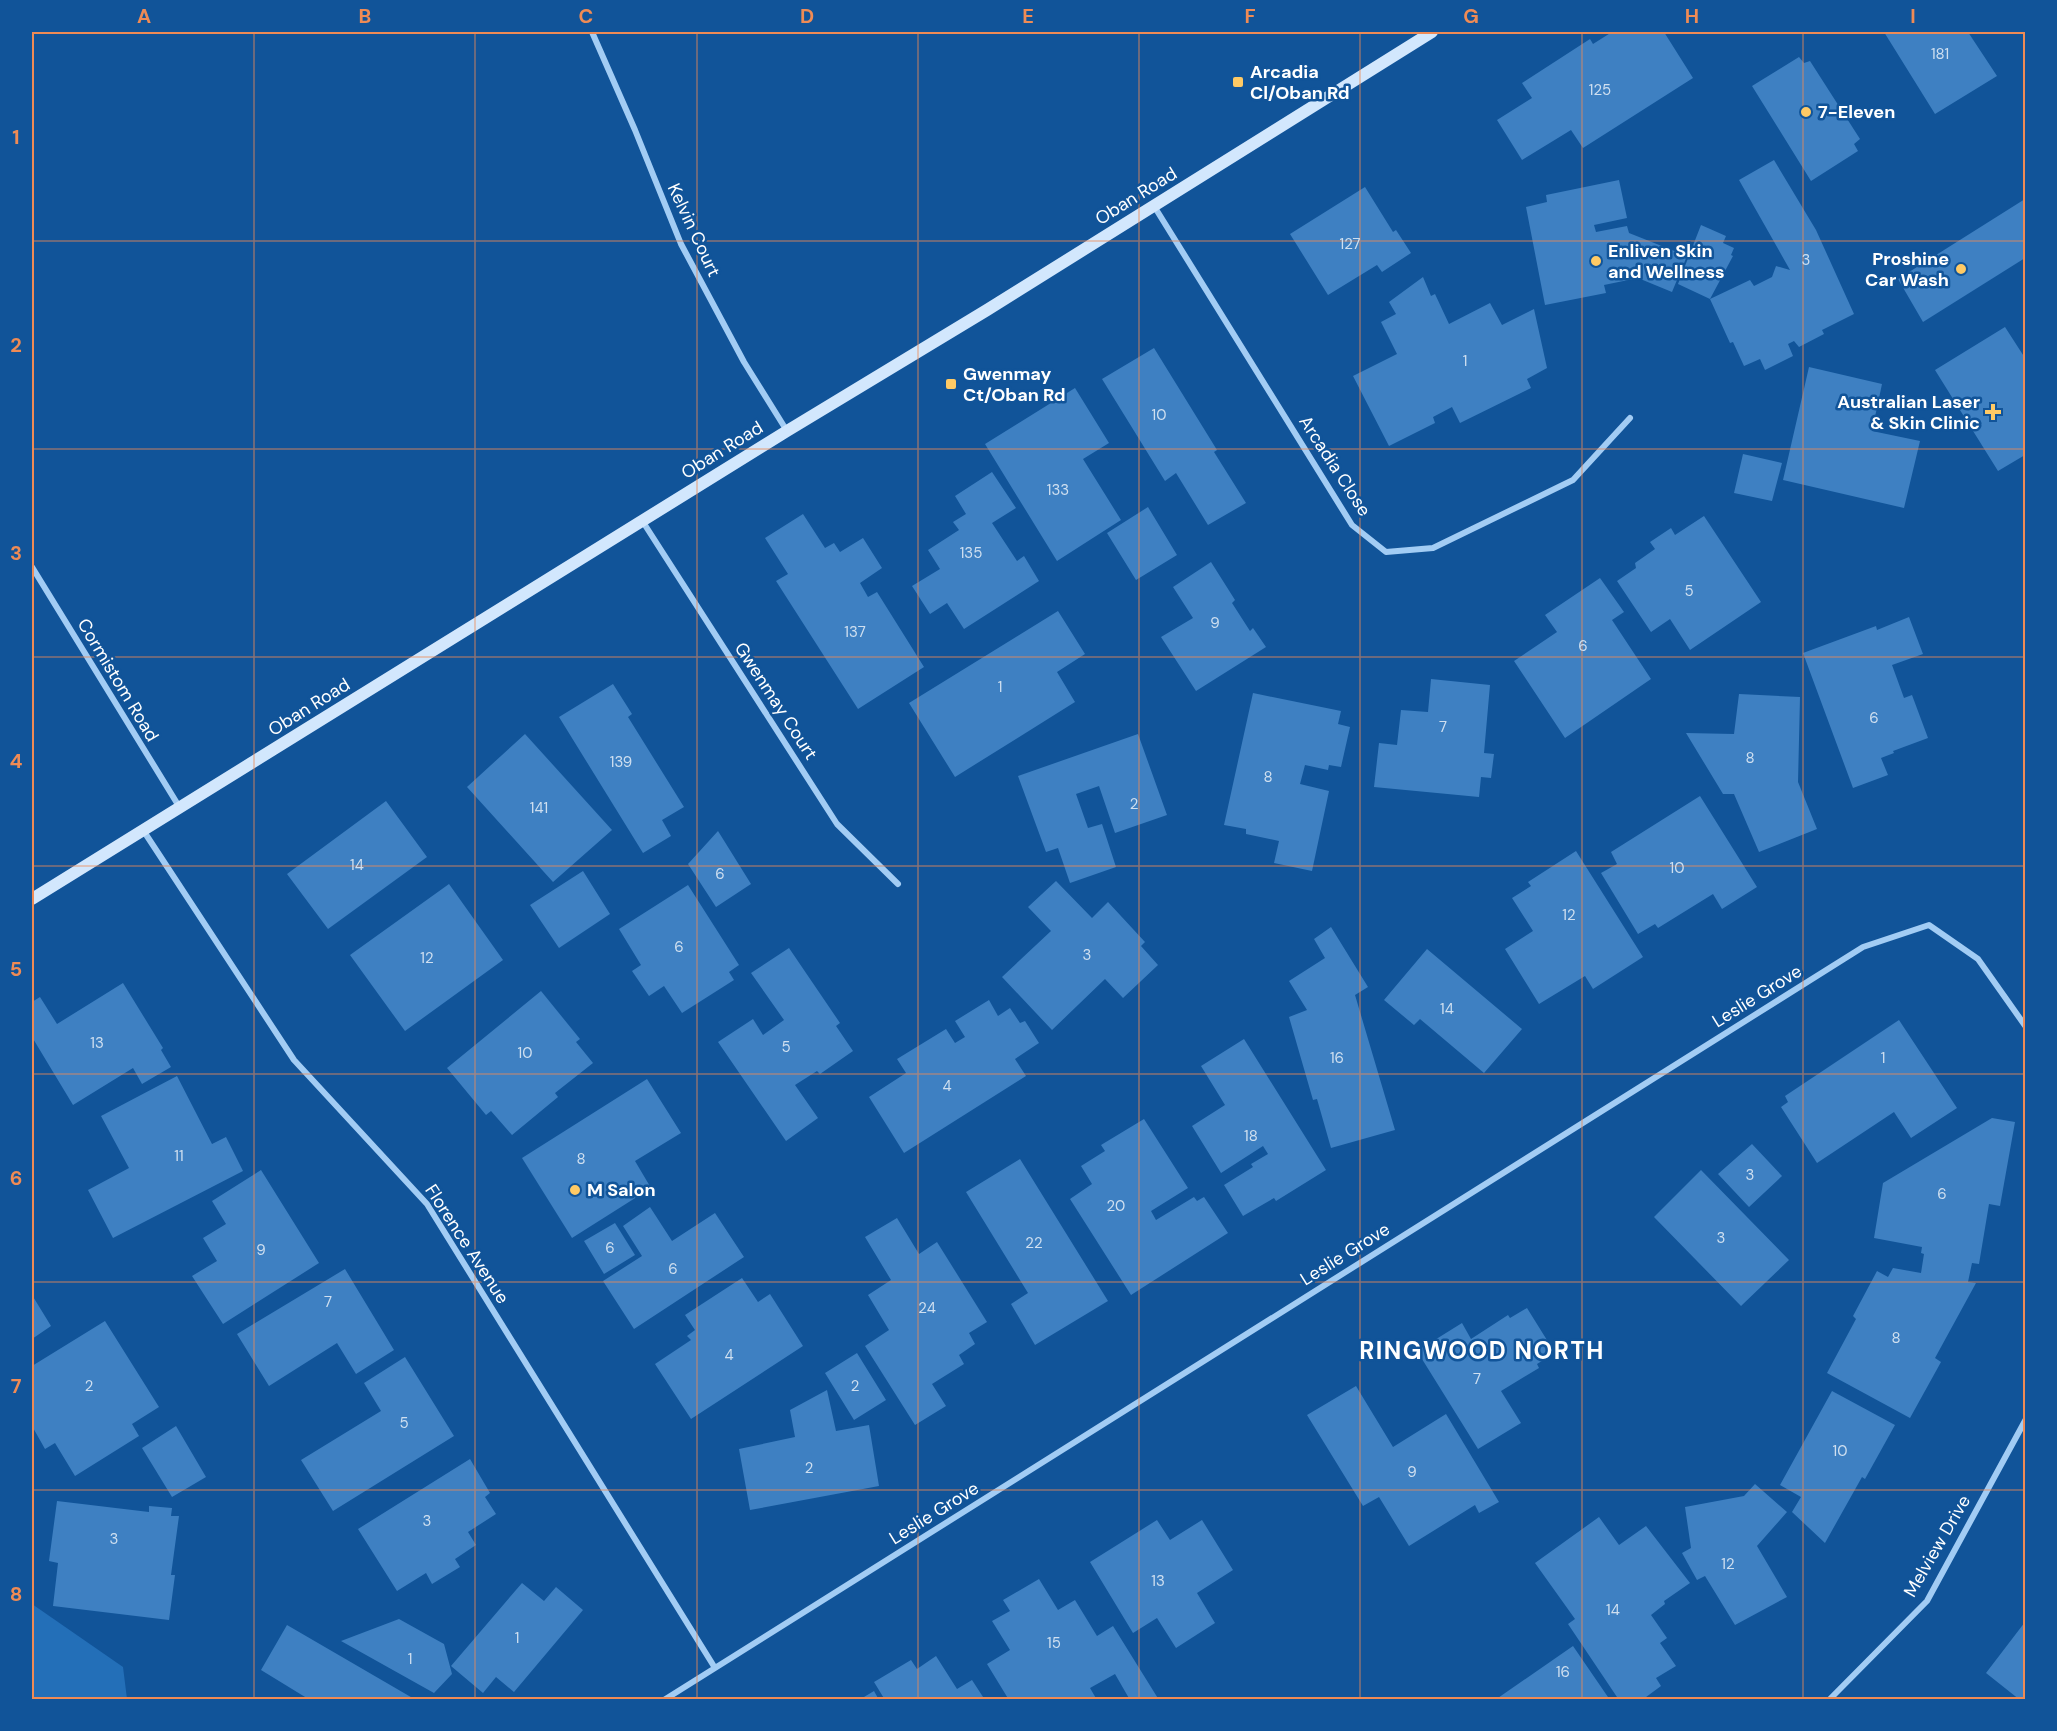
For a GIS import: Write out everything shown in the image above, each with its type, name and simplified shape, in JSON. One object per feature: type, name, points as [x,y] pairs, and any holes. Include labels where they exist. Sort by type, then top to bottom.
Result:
[{"type":"street","name":"Kelvin Court","points":[[592,32],[681,244],[744,362],[787,431]]},
{"type":"street","name":"Oban Road","points":[[32,899],[1432,32]]},
{"type":"street","name":"Arcadia Close","points":[[1154,206],[1352,525],[1386,552],[1433,548],[1573,480],[1630,418]]},
{"type":"street","name":"Gwenmay Court","points":[[643,522],[837,824],[898,884]]},
{"type":"street","name":"Cormistom Road","points":[[32,567],[180,807]]},
{"type":"street","name":"Florence Avenue","points":[[143,830],[294,1060],[427,1204],[715,1668]]},
{"type":"street","name":"Leslie Grove","points":[[664,1700],[1863,947],[1929,925],[1978,959],[2025,1027]]},
{"type":"street","name":"Melview Drive","points":[[1829,1700],[1927,1601],[2025,1419]]},
{"type":"shaded area","points":[[32,1604],[123,1667],[127,1699],[32,1699]]},
{"type":"building","points":[[1612,32],[1664,32],[1693,78],[1583,148],[1571,130],[1522,160],[1497,120],[1532,98],[1522,83],[1590,39],[1593,44]]},
{"type":"building","points":[[1884,32],[1968,32],[1997,76],[1935,114]]},
{"type":"building","name":"7-Eleven","points":[[1799,57],[1804,63],[1810,61],[1860,139],[1854,144],[1858,151],[1811,181],[1752,86]]},
{"type":"building","points":[[1774,160],[1816,230],[1854,314],[1822,330],[1824,334],[1799,347],[1794,341],[1788,344],[1793,356],[1765,370],[1760,359],[1744,366],[1733,342],[1730,343],[1710,299],[1750,280],[1754,286],[1772,277],[1776,266],[1790,270],[1739,180]]},
{"type":"building","points":[[1619,180],[1627,218],[1594,225],[1596,232],[1627,226],[1629,233],[1687,256],[1672,292],[1638,278],[1604,285],[1606,293],[1545,305],[1526,207],[1547,202],[1546,195]]},
{"type":"building","points":[[1365,187],[1393,232],[1396,230],[1411,253],[1382,272],[1377,265],[1328,295],[1290,234]]},
{"type":"building","name":"Proshine Car Wash","points":[[2025,199],[2025,258],[1923,322],[1898,279]]},
{"type":"building","points":[[1701,225],[1726,236],[1723,243],[1734,248],[1731,255],[1733,256],[1710,299],[1678,284]]},
{"type":"building","points":[[1423,277],[1431,296],[1435,294],[1449,324],[1490,303],[1502,325],[1534,309],[1547,368],[1527,379],[1531,388],[1460,423],[1452,407],[1433,417],[1435,423],[1389,446],[1353,376],[1397,354],[1381,322],[1396,314],[1389,302]]},
{"type":"building","name":"Australian Laser & Skin Clinic","points":[[2005,327],[2025,358],[2025,455],[1998,471],[1935,370]]},
{"type":"building","points":[[1154,348],[1217,450],[1214,452],[1246,503],[1208,525],[1176,473],[1165,481],[1102,379]]},
{"type":"building","points":[[1809,367],[1882,384],[1872,431],[1920,441],[1904,508],[1783,480]]},
{"type":"building","points":[[1075,388],[1109,443],[1083,459],[1121,520],[1057,561],[985,444]]},
{"type":"building","points":[[1743,454],[1782,463],[1772,501],[1734,493]]},
{"type":"building","points":[[992,472],[1016,508],[992,523],[1017,561],[1024,556],[1039,581],[964,629],[947,603],[930,614],[912,586],[940,569],[928,550],[959,530],[953,522],[966,514],[955,496]]},
{"type":"building","points":[[1148,507],[1177,555],[1136,580],[1107,533]]},
{"type":"building","points":[[803,514],[825,548],[834,543],[840,552],[863,538],[882,568],[860,583],[868,597],[877,592],[924,667],[858,709],[776,581],[788,574],[765,538]]},
{"type":"building","points":[[1704,516],[1761,602],[1690,650],[1670,619],[1651,632],[1617,581],[1636,568],[1635,563],[1655,549],[1650,542],[1671,528],[1675,535]]},
{"type":"building","points":[[1211,562],[1235,600],[1232,603],[1250,631],[1253,628],[1266,647],[1196,691],[1161,637],[1193,618],[1173,587]]},
{"type":"building","points":[[1600,578],[1624,612],[1612,620],[1651,679],[1565,738],[1514,661],[1557,632],[1545,615]]},
{"type":"building","points":[[1058,611],[1085,654],[1057,672],[1075,702],[955,777],[909,703]]},
{"type":"building","points":[[1909,617],[1923,654],[1892,665],[1904,698],[1912,695],[1928,738],[1881,758],[1888,775],[1853,788],[1803,653],[1876,626],[1877,630]]},
{"type":"building","points":[[1431,679],[1490,685],[1484,753],[1494,754],[1491,778],[1481,777],[1479,797],[1374,787],[1379,743],[1397,745],[1401,710],[1428,712]]},
{"type":"building","points":[[613,684],[632,714],[628,717],[684,807],[662,820],[671,836],[643,853],[559,717]]},
{"type":"building","points":[[1253,693],[1341,711],[1338,724],[1350,727],[1341,767],[1329,765],[1328,770],[1305,765],[1300,784],[1329,791],[1312,871],[1274,863],[1279,841],[1246,834],[1246,829],[1224,825]]},
{"type":"building","points":[[1739,694],[1800,697],[1798,782],[1817,829],[1759,852],[1734,794],[1723,794],[1686,733],[1734,734]]},
{"type":"building","points":[[525,734],[612,830],[553,882],[467,787]]},
{"type":"building","points":[[1138,734],[1167,815],[1115,833],[1099,786],[1076,794],[1088,828],[1102,824],[1116,867],[1070,883],[1058,848],[1046,852],[1018,776]]},
{"type":"building","points":[[1700,796],[1757,887],[1722,909],[1713,894],[1658,928],[1655,924],[1638,934],[1601,873],[1617,864],[1611,852]]},
{"type":"building","points":[[386,801],[427,857],[328,929],[287,874]]},
{"type":"building","points":[[718,831],[751,884],[716,907],[688,864]]},
{"type":"building","points":[[1576,851],[1643,957],[1593,989],[1585,976],[1539,1004],[1505,949],[1533,931],[1512,898],[1531,886],[1528,882]]},
{"type":"building","points":[[583,871],[610,914],[559,948],[530,905]]},
{"type":"building","points":[[1056,881],[1092,918],[1108,902],[1145,942],[1141,946],[1158,965],[1123,998],[1105,979],[1052,1030],[1002,977],[1051,931],[1028,907]]},
{"type":"building","points":[[449,884],[503,960],[405,1031],[350,955]]},
{"type":"building","points":[[688,885],[739,965],[729,972],[734,980],[682,1013],[664,986],[649,996],[632,971],[641,965],[619,929]]},
{"type":"building","points":[[1331,927],[1368,987],[1355,995],[1395,1130],[1331,1148],[1317,1099],[1313,1100],[1289,1017],[1307,1010],[1289,981],[1325,958],[1314,939]]},
{"type":"building","points":[[789,948],[840,1023],[836,1026],[853,1051],[820,1074],[817,1071],[795,1085],[818,1118],[786,1141],[718,1042],[753,1019],[763,1035],[784,1020],[751,973]]},
{"type":"building","points":[[1427,949],[1522,1029],[1484,1073],[1420,1019],[1414,1025],[1384,1000]]},
{"type":"building","points":[[123,983],[163,1048],[161,1050],[171,1067],[142,1084],[133,1068],[73,1105],[32,1037],[32,1002],[40,997],[57,1024]]},
{"type":"building","points":[[541,991],[580,1039],[576,1042],[593,1063],[555,1093],[558,1097],[512,1135],[491,1111],[486,1115],[447,1068]]},
{"type":"building","points":[[989,1000],[998,1016],[1010,1008],[1020,1023],[1025,1021],[1039,1043],[1015,1059],[1026,1076],[904,1153],[869,1097],[906,1073],[897,1059],[946,1029],[955,1043],[965,1037],[955,1021]]},
{"type":"building","points":[[1899,1020],[1957,1108],[1911,1138],[1894,1112],[1817,1163],[1781,1107],[1788,1102],[1785,1096]]},
{"type":"building","points":[[1244,1039],[1326,1170],[1276,1201],[1274,1198],[1243,1216],[1224,1185],[1253,1167],[1251,1164],[1268,1154],[1263,1146],[1221,1173],[1192,1126],[1225,1105],[1201,1066]]},
{"type":"building","points":[[177,1076],[212,1144],[226,1137],[243,1171],[113,1238],[88,1190],[129,1168],[101,1116]]},
{"type":"building","points":[[647,1079],[681,1133],[635,1161],[651,1188],[572,1238],[522,1158]]},
{"type":"building","points":[[1992,1118],[2015,1122],[2000,1206],[1989,1204],[1979,1264],[1972,1263],[1968,1282],[1976,1283],[1935,1358],[1941,1362],[1910,1418],[1827,1373],[1856,1319],[1853,1316],[1877,1271],[1888,1277],[1893,1268],[1921,1273],[1924,1254],[1921,1253],[1922,1247],[1874,1238],[1883,1183]]},
{"type":"building","points":[[1144,1119],[1188,1188],[1151,1211],[1156,1220],[1194,1197],[1197,1201],[1204,1197],[1228,1233],[1131,1295],[1070,1199],[1092,1184],[1081,1166],[1105,1151],[1101,1145]]},
{"type":"building","points":[[1752,1144],[1782,1176],[1749,1207],[1718,1174]]},
{"type":"building","points":[[1020,1159],[1108,1301],[1035,1345],[1011,1304],[1028,1293],[966,1192]]},
{"type":"building","points":[[261,1170],[319,1263],[223,1324],[192,1276],[217,1261],[203,1238],[226,1224],[212,1201]]},
{"type":"building","points":[[1701,1170],[1789,1260],[1741,1306],[1654,1217]]},
{"type":"building","points":[[650,1207],[672,1241],[715,1213],[744,1257],[634,1329],[603,1281],[642,1256],[623,1226]]},
{"type":"building","points":[[897,1218],[919,1254],[937,1242],[987,1322],[969,1333],[975,1344],[959,1355],[964,1364],[932,1384],[946,1406],[915,1425],[865,1346],[889,1330],[868,1295],[891,1280],[865,1237]]},
{"type":"building","points":[[615,1223],[635,1255],[604,1274],[584,1241]]},
{"type":"building","points":[[345,1269],[394,1350],[356,1374],[337,1343],[269,1386],[237,1334]]},
{"type":"building","points":[[742,1278],[758,1302],[770,1294],[803,1346],[691,1419],[655,1364],[691,1340],[687,1336],[695,1330],[685,1315]]},
{"type":"building","points":[[32,1295],[51,1326],[32,1339]]},
{"type":"building","points":[[1527,1308],[1555,1353],[1537,1364],[1539,1368],[1501,1391],[1521,1423],[1478,1449],[1417,1351],[1462,1323],[1471,1339],[1508,1315],[1510,1318]]},
{"type":"building","points":[[105,1321],[159,1407],[132,1424],[139,1436],[75,1476],[55,1443],[45,1449],[32,1426],[32,1366]]},
{"type":"building","points":[[857,1353],[886,1400],[854,1420],[825,1373]]},
{"type":"building","points":[[405,1357],[454,1436],[333,1511],[301,1460],[381,1411],[364,1383]]},
{"type":"building","points":[[1356,1386],[1393,1447],[1446,1414],[1499,1502],[1479,1513],[1475,1505],[1409,1546],[1379,1497],[1363,1506],[1307,1415]]},
{"type":"building","points":[[827,1390],[836,1431],[869,1425],[879,1486],[750,1510],[739,1449],[795,1437],[790,1410]]},
{"type":"building","points":[[1832,1391],[1895,1425],[1865,1479],[1862,1477],[1825,1543],[1792,1512],[1801,1497],[1780,1485]]},
{"type":"building","points":[[176,1426],[206,1477],[172,1497],[142,1448]]},
{"type":"building","points":[[470,1459],[490,1493],[485,1497],[496,1514],[468,1532],[476,1545],[455,1559],[460,1567],[432,1584],[426,1573],[397,1591],[358,1529]]},
{"type":"building","points":[[1755,1484],[1787,1512],[1757,1546],[1787,1597],[1735,1625],[1705,1576],[1697,1580],[1682,1553],[1691,1548],[1685,1507],[1744,1496]]},
{"type":"building","points":[[57,1501],[149,1512],[149,1506],[172,1508],[171,1516],[179,1516],[171,1575],[175,1575],[169,1620],[53,1606],[58,1563],[49,1561]]},
{"type":"building","points":[[1599,1517],[1619,1545],[1646,1526],[1690,1583],[1664,1601],[1665,1604],[1651,1615],[1667,1638],[1660,1643],[1676,1666],[1656,1678],[1661,1686],[1642,1700],[1619,1700],[1568,1624],[1575,1619],[1535,1563]]},
{"type":"building","points":[[1157,1520],[1170,1540],[1202,1520],[1233,1570],[1197,1593],[1215,1623],[1176,1648],[1157,1618],[1133,1633],[1090,1562]]},
{"type":"building","points":[[1039,1579],[1058,1610],[1075,1600],[1097,1636],[1113,1626],[1159,1700],[1130,1700],[1115,1674],[1090,1688],[1097,1700],[1009,1700],[987,1664],[1010,1650],[992,1621],[1010,1611],[1003,1600]]},
{"type":"building","points":[[522,1583],[544,1601],[556,1587],[583,1610],[514,1692],[496,1677],[483,1693],[451,1666]]},
{"type":"building","points":[[399,1619],[444,1644],[452,1674],[434,1693],[341,1641]]},
{"type":"building","points":[[2025,1622],[2025,1700],[2020,1700],[1986,1673]]},
{"type":"building","points":[[287,1625],[416,1700],[310,1700],[261,1670]]},
{"type":"building","points":[[1573,1646],[1610,1700],[1495,1700]]},
{"type":"building","points":[[936,1656],[957,1689],[972,1680],[985,1700],[885,1700],[874,1682],[911,1660],[917,1669]]},
{"type":"building","points":[[874,1691],[879,1700],[859,1700]]},
{"type":"place","name":"Arcadia Cl/Oban Rd","points":[[1238,82]]},
{"type":"place","name":"7-Eleven","points":[[1806,112]]},
{"type":"place","name":"Enliven Skin and Wellness","points":[[1596,261]]},
{"type":"place","name":"Proshine Car Wash","points":[[1961,269]]},
{"type":"place","name":"Gwenmay Ct/Oban Rd","points":[[951,384]]},
{"type":"place","name":"Australian Laser & Skin Clinic","points":[[1993,412]]},
{"type":"place","name":"M Salon","points":[[575,1190]]},
{"type":"district","name":"RINGWOOD NORTH","points":[[1482,1351]]}]
